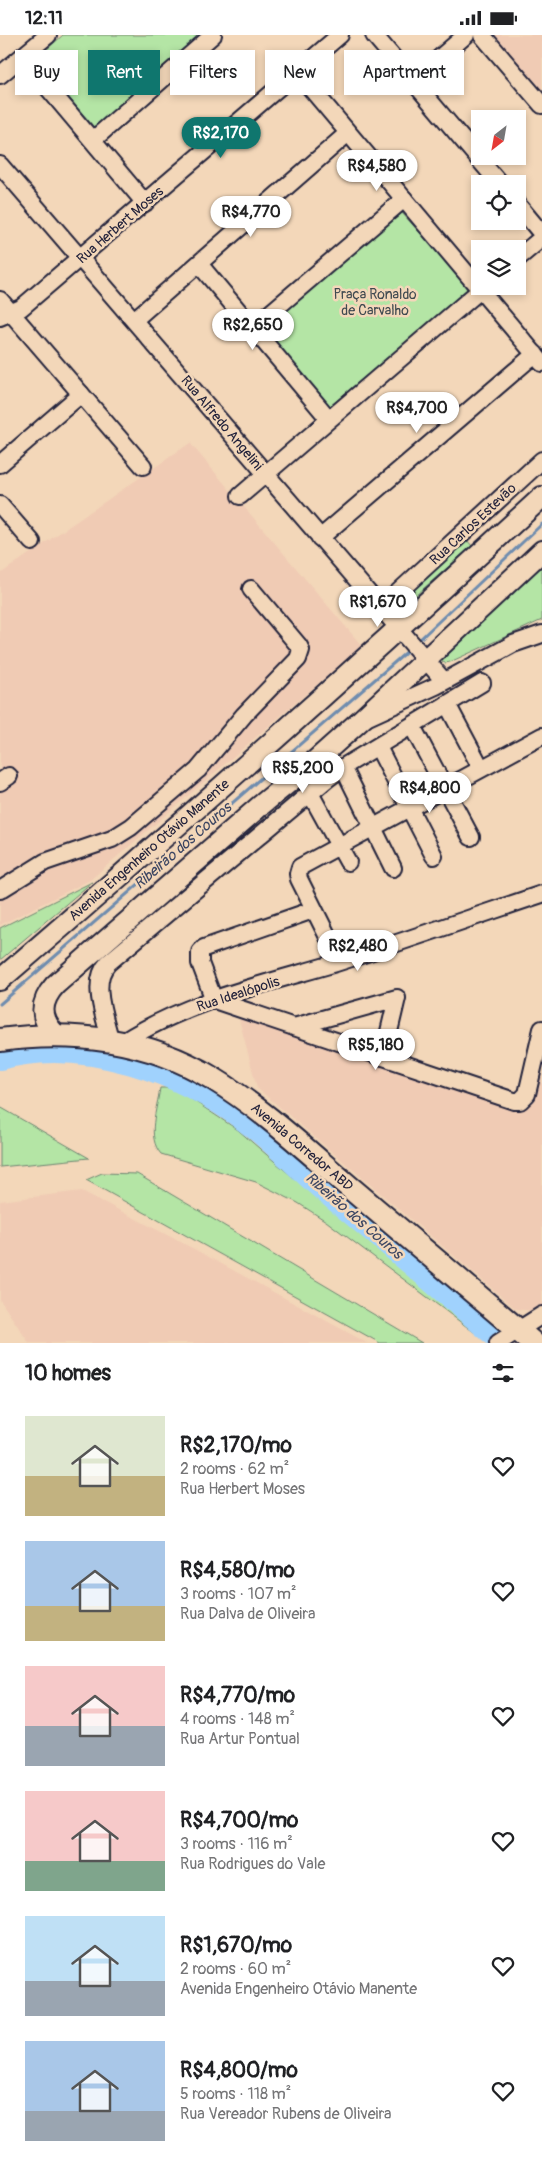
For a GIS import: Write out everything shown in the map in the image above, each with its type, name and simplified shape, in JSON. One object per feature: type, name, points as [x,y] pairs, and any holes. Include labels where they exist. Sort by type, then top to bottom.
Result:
[{"type":"highway","name":"Avenida Corredor ABD","points":[[0,1040],[56,1035],[116,1041],[164,1056],[211,1077],[241,1096],[516,1338]]},
{"type":"main road","name":"Avenida Engenheiro Otávio Manente","points":[[0,980],[402,633],[542,497]]},
{"type":"main road","points":[[56,1035],[46,1024],[42,1011],[46,997],[56,985],[362,719],[424,658],[542,551]]},
{"type":"street","points":[[30,50],[48,35]]},
{"type":"street","points":[[93,140],[213,35]]},
{"type":"street","name":"Rua Herbert Moses","points":[[323,50],[340,35]]},
{"type":"street","points":[[374,35],[387,50]]},
{"type":"street","points":[[449,50],[466,35]]},
{"type":"street","points":[[482,35],[542,105]]},
{"type":"street","points":[[0,75],[15,63]]},
{"type":"street","points":[[55,95],[145,203]]},
{"type":"street","name":"Rua Herbert Moses","points":[[4,310],[21,308],[272,95]]},
{"type":"street","points":[[316,95],[471,275]]},
{"type":"street","points":[[425,95],[492,175]]},
{"type":"street","points":[[134,320],[348,133]]},
{"type":"street","name":"Rua Alfredo Angelini","points":[[0,165],[444,681]]},
{"type":"street","points":[[254,327],[404,199]]},
{"type":"street","points":[[526,215],[542,236],[526,251]]},
{"type":"street","points":[[199,264],[254,327],[329,419]]},
{"type":"street","points":[[240,496],[474,295]]},
{"type":"street","points":[[320,538],[538,359],[488,295]]},
{"type":"street","points":[[4,310],[81,394],[143,467]]},
{"type":"street","points":[[0,465],[81,394]]},
{"type":"street","name":"Rua Carlos Estevão","points":[[381,608],[542,460]]},
{"type":"street","points":[[0,505],[32,542]]},
{"type":"street","points":[[0,890],[45,862],[112,839],[131,827],[198,770],[244,715],[298,659],[300,654],[299,646],[251,589]]},
{"type":"street","points":[[362,719],[444,681],[513,644],[542,633]]},
{"type":"street","points":[[116,1041],[99,990],[101,975],[105,967],[343,767],[482,683]]},
{"type":"street","points":[[447,704],[481,768]]},
{"type":"street","points":[[412,726],[471,837]]},
{"type":"street","points":[[340,961],[299,879],[298,870],[303,864],[542,736]]},
{"type":"street","points":[[378,747],[434,856]]},
{"type":"street","points":[[343,767],[393,868]]},
{"type":"street","points":[[310,793],[348,862]]},
{"type":"street","name":"Rua Idealópolis","points":[[116,1041],[214,1000],[340,961],[542,894]]},
{"type":"street","points":[[313,910],[204,948],[200,952],[200,963],[214,1000],[514,1101],[520,1101],[527,1094],[540,1053],[542,1029]]},
{"type":"street","points":[[294,1027],[397,998],[383,1057]]},
{"type":"street","points":[[163,1021],[157,1031],[156,1038],[164,1056]]},
{"type":"street","points":[[516,1338],[542,1315]]},
{"type":"shaded area","points":[[492,35],[542,35],[542,91]]},
{"type":"shaded area","points":[[190,443],[362,646],[90,880],[0,925],[0,574]]},
{"type":"shaded area","points":[[237,1011],[519,1106],[542,1057],[542,1305],[533,1311],[516,1309],[257,1088]]},
{"type":"shaded area","points":[[82,1191],[196,1250],[367,1343],[29,1343],[0,1300],[0,1201]]},
{"type":"green space","points":[[63,35],[200,35],[183,50],[170,50],[170,61],[160,70],[160,50],[88,50],[88,95],[131,95],[94,127],[67,95],[78,95],[78,50],[46,50]]},
{"type":"green space","name":"Praça Ronaldo de Carvalho","points":[[402,213],[470,288],[329,407],[264,329]]},
{"type":"green space","points":[[467,540],[472,546],[399,610],[394,604]]},
{"type":"green space","points":[[542,561],[542,620],[450,662],[445,663],[441,661],[441,653]]},
{"type":"green space","points":[[92,882],[0,960],[0,928]]},
{"type":"green space","points":[[160,1088],[170,1088],[185,1095],[238,1130],[324,1204],[479,1329],[475,1333],[326,1221],[298,1203],[256,1182],[161,1154],[154,1139],[153,1131]]},
{"type":"green space","points":[[0,1107],[89,1158],[0,1167]]},
{"type":"green space","points":[[102,1173],[137,1174],[422,1343],[380,1343],[86,1180]]},
{"type":"waterway","name":"Ribeirão dos Couros","points":[[418,641],[542,524]]},
{"type":"waterway","name":"Ribeirão dos Couros","points":[[0,1004],[410,649]]},
{"type":"waterway","name":"Ribeirão dos Couros","points":[[0,1060],[32,1054],[65,1053],[98,1057],[131,1065],[163,1076],[193,1090],[222,1107],[258,1133],[322,1191],[501,1343]]}]
